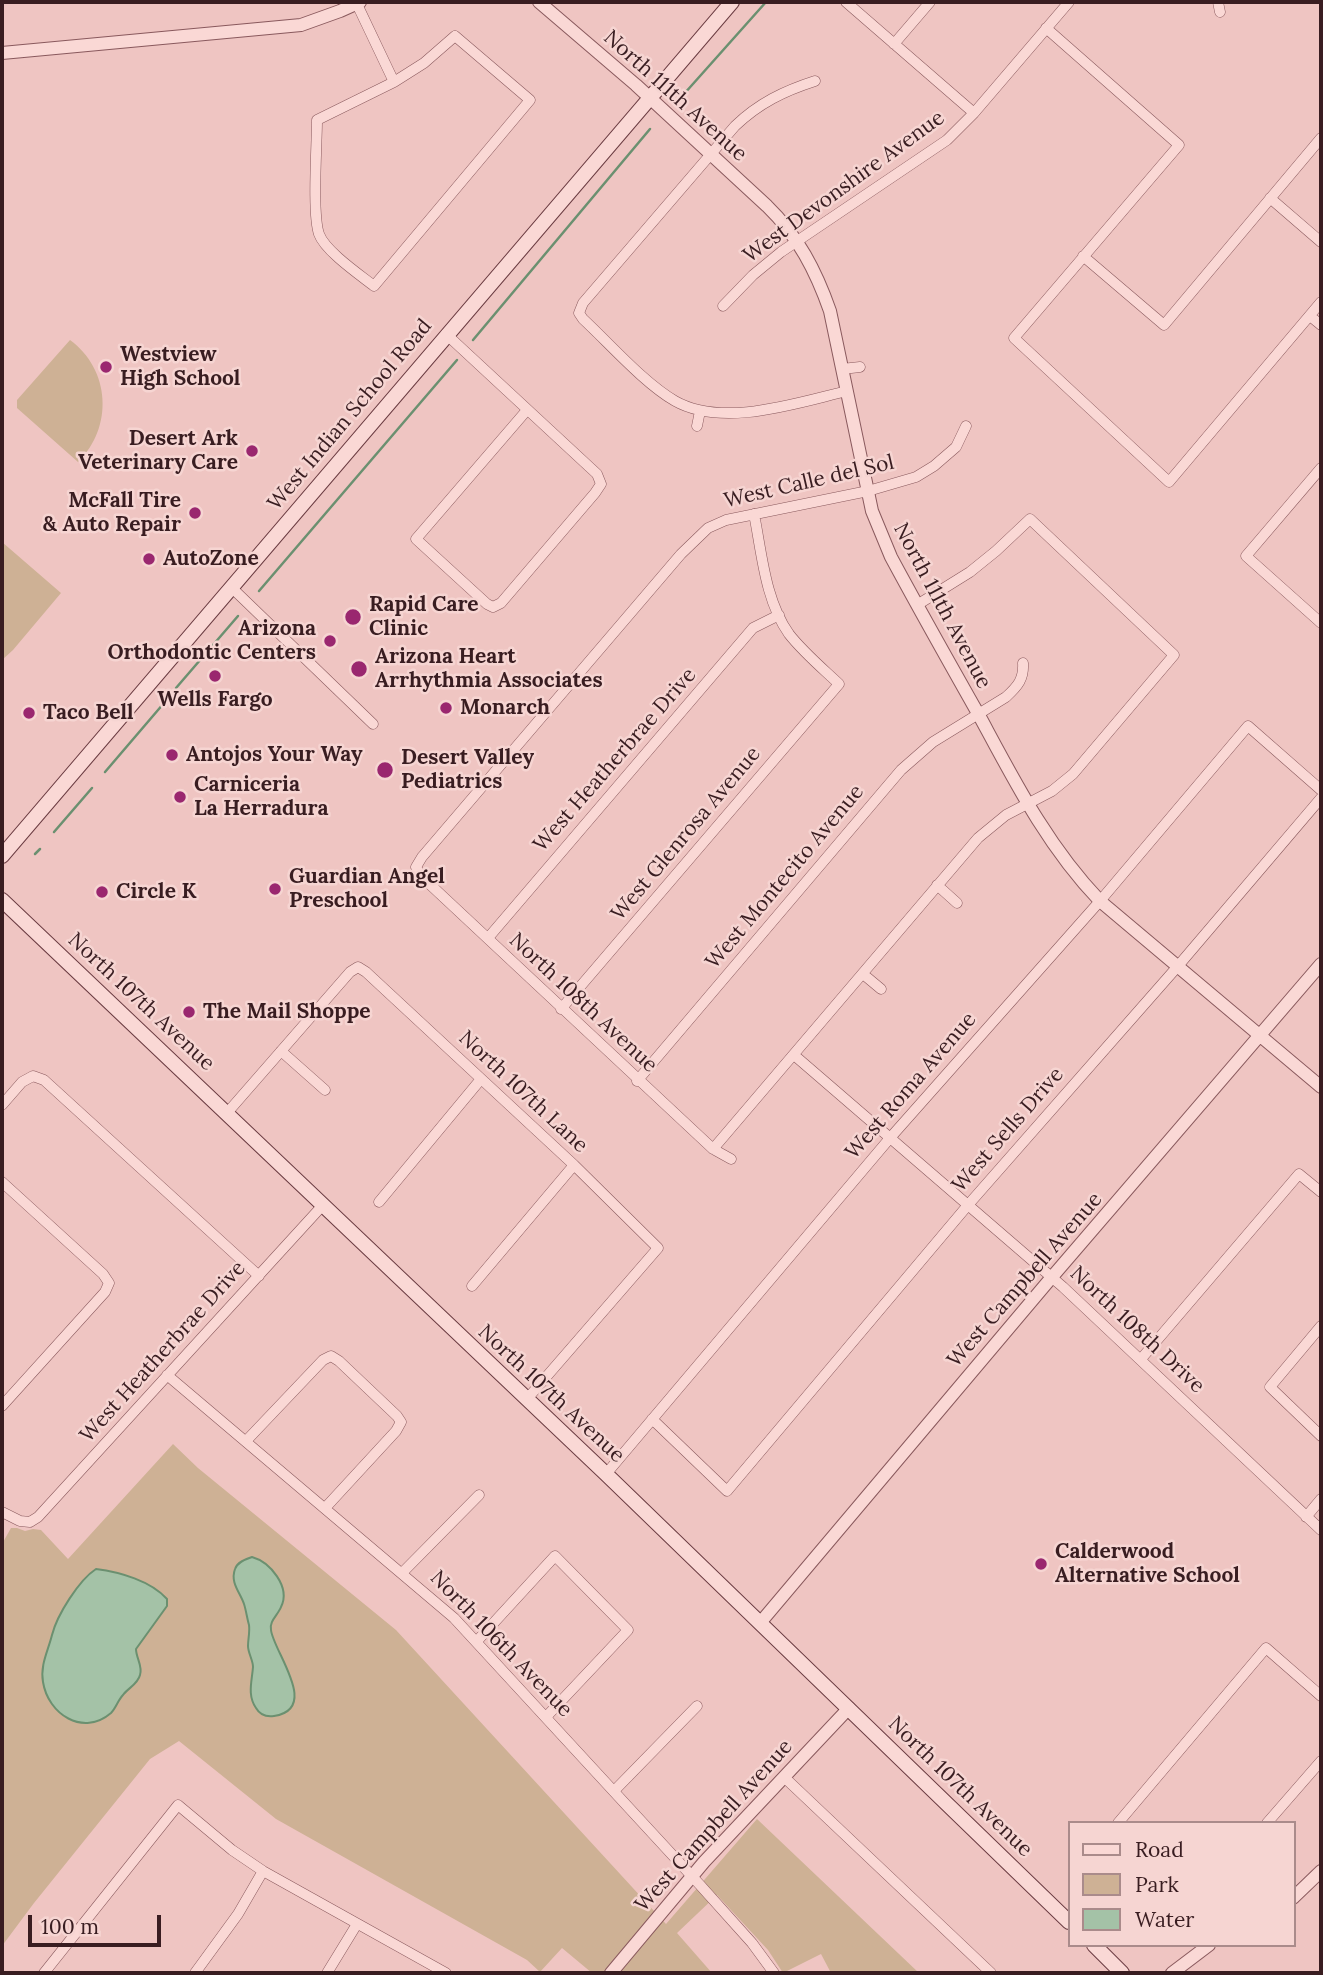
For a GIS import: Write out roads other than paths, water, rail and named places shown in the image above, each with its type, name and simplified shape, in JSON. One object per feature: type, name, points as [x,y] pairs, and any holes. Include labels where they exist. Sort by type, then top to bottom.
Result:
[{"type":"main road","name":"West Indian School Road","points":[[2,856],[732,2]]},
{"type":"main road","name":"North 107th Avenue","points":[[2,900],[606,1474],[1068,1921]]},
{"type":"main road","points":[[1096,1947],[1122,1973]]},
{"type":"street","points":[[2,53],[301,25],[358,2],[394,82]]},
{"type":"street","name":"North 111th Avenue","points":[[539,2],[649,97],[777,215],[797,241],[813,268],[824,295],[867,491],[881,535],[1027,805],[1073,872],[1100,901],[1321,1087]]},
{"type":"street","points":[[846,2],[974,113]]},
{"type":"street","points":[[894,44],[930,2]]},
{"type":"street","name":"West Devonshire Avenue","points":[[723,306],[753,275],[797,241],[933,152],[974,113],[1069,2]]},
{"type":"street","points":[[1046,28],[1179,145],[1014,338],[1169,482],[1321,302]]},
{"type":"street","points":[[455,36],[530,100],[374,286],[338,258],[319,235],[317,120],[394,82],[424,63],[455,36]]},
{"type":"street","points":[[815,81],[764,102],[735,126],[583,303],[579,313],[666,395],[700,411],[727,414],[847,391]]},
{"type":"street","points":[[1083,256],[1164,325],[1321,138]]},
{"type":"street","points":[[1270,198],[1321,242]]},
{"type":"street","points":[[1310,316],[1321,325]]},
{"type":"street","points":[[446,334],[597,474],[601,484],[501,603],[493,607],[416,539],[527,410]]},
{"type":"street","points":[[842,369],[860,367]]},
{"type":"street","points":[[697,426],[700,411]]},
{"type":"street","name":"West Calle del Sol","points":[[416,867],[695,538],[708,528],[726,520],[867,491],[909,479],[934,467],[956,447],[966,426]]},
{"type":"street","points":[[1319,474],[1247,556],[1321,623]]},
{"type":"street","points":[[754,514],[769,588],[779,615]]},
{"type":"street","points":[[713,1149],[984,832],[1006,815],[1052,791],[1073,774],[1174,655],[1030,519],[976,567],[917,605]]},
{"type":"street","points":[[230,587],[373,724]]},
{"type":"street","name":"West Glenrosa Avenue","points":[[561,1009],[839,684],[791,637],[779,615]]},
{"type":"street","name":"West Heatherbrae Drive","points":[[488,939],[753,628],[779,615]]},
{"type":"street","name":"West Montecito Avenue","points":[[637,1080],[901,771],[933,742],[1017,688],[1024,676],[1023,663]]},
{"type":"street","name":"West Roma Avenue","points":[[606,1474],[890,1138],[1100,901],[1248,726],[1321,790]]},
{"type":"street","name":"West Sells Drive","points":[[652,1419],[726,1491],[968,1205],[1321,798]]},
{"type":"street","name":"North 108th Avenue","points":[[416,867],[422,877],[637,1080],[713,1149],[731,1159]]},
{"type":"street","points":[[937,885],[957,903]]},
{"type":"street","name":"West Campbell Avenue","points":[[760,1623],[1321,964]]},
{"type":"street","name":"North 107th Lane","points":[[281,1051],[350,972],[358,967],[574,1165],[658,1248],[527,1399]]},
{"type":"street","points":[[863,974],[881,989]]},
{"type":"street","points":[[227,1113],[281,1051],[325,1090]]},
{"type":"street","name":"North 108th Drive","points":[[794,1055],[1052,1277],[1321,1530]]},
{"type":"street","points":[[2,1105],[22,1082],[33,1076],[44,1080],[259,1276]]},
{"type":"street","points":[[379,1202],[481,1079]]},
{"type":"street","points":[[472,1286],[574,1165]]},
{"type":"street","points":[[1142,1359],[1299,1174],[1321,1192]]},
{"type":"street","points":[[2,1182],[103,1274],[109,1283],[105,1292],[2,1406]]},
{"type":"street","name":"West Heatherbrae Drive","points":[[2,1512],[20,1521],[30,1522],[38,1517],[323,1205]]},
{"type":"street","points":[[1321,1326],[1270,1387],[1321,1436]]},
{"type":"street","points":[[246,1441],[323,1360],[331,1356],[339,1361],[401,1422],[396,1431],[326,1507]]},
{"type":"street","name":"North 106th Avenue","points":[[167,1375],[437,1601],[477,1641],[692,1876],[752,1943],[774,1973]]},
{"type":"street","points":[[402,1572],[479,1495]]},
{"type":"street","points":[[1306,1517],[1321,1499]]},
{"type":"street","points":[[477,1641],[555,1556],[628,1630],[546,1717]]},
{"type":"street","points":[[1120,1821],[1266,1648],[1321,1696]]},
{"type":"street","points":[[614,1791],[697,1706]]},
{"type":"street","name":"West Campbell Avenue","points":[[611,1973],[692,1876],[849,1708]]},
{"type":"street","points":[[1269,1821],[1321,1761]]},
{"type":"street","points":[[784,1777],[991,1973]]},
{"type":"street","points":[[44,1973],[178,1805],[232,1850],[263,1871],[446,1973]]},
{"type":"street","points":[[195,1973],[238,1914],[263,1871]]},
{"type":"street","points":[[1295,1896],[1321,1871]]},
{"type":"street","points":[[327,1973],[357,1924]]},
{"type":"street","points":[[1172,1973],[1206,1947]]},
{"type":"water","points":[[252,1557],[272,1570],[283,1591],[281,1607],[272,1621],[271,1630],[291,1678],[294,1703],[287,1711],[274,1716],[266,1716],[253,1703],[253,1667],[248,1649],[249,1625],[234,1579],[238,1564]]},
{"type":"water","points":[[96,1569],[144,1582],[167,1599],[167,1606],[136,1649],[141,1668],[137,1681],[121,1697],[111,1713],[89,1723],[68,1718],[52,1704],[46,1694],[43,1670],[55,1627],[64,1608],[76,1589]]},
{"type":"waterway","points":[[684,94],[766,2]]},
{"type":"waterway","points":[[473,340],[650,129]]},
{"type":"waterway","points":[[259,591],[457,360]]},
{"type":"waterway","points":[[176,688],[238,616]]},
{"type":"waterway","points":[[105,772],[164,703]]},
{"type":"waterway","points":[[54,832],[92,788]]},
{"type":"waterway","points":[[35,854],[40,849]]},
{"type":"place","name":"Westview High School","points":[[106,367]]},
{"type":"place","name":"Desert Ark Veterinary Care","points":[[252,451]]},
{"type":"place","name":"McFall Tire & Auto Repair","points":[[195,513]]},
{"type":"place","name":"AutoZone","points":[[149,559]]},
{"type":"place","name":"Rapid Care Clinic","points":[[353,617]]},
{"type":"place","name":"Arizona Orthodontic Centers","points":[[330,641]]},
{"type":"place","name":"Arizona Heart Arrhythmia Associates","points":[[359,669]]},
{"type":"place","name":"Wells Fargo","points":[[215,676]]},
{"type":"place","name":"Monarch","points":[[446,708]]},
{"type":"place","name":"Taco Bell","points":[[29,713]]},
{"type":"place","name":"Antojos Your Way","points":[[172,755]]},
{"type":"place","name":"Desert Valley Pediatrics","points":[[385,770]]},
{"type":"place","name":"Carniceria La Herradura","points":[[180,797]]},
{"type":"place","name":"Guardian Angel Preschool","points":[[275,889]]},
{"type":"place","name":"Circle K","points":[[102,892]]},
{"type":"place","name":"The Mail Shoppe","points":[[189,1012]]},
{"type":"place","name":"Calderwood Alternative School","points":[[1041,1564]]}]
